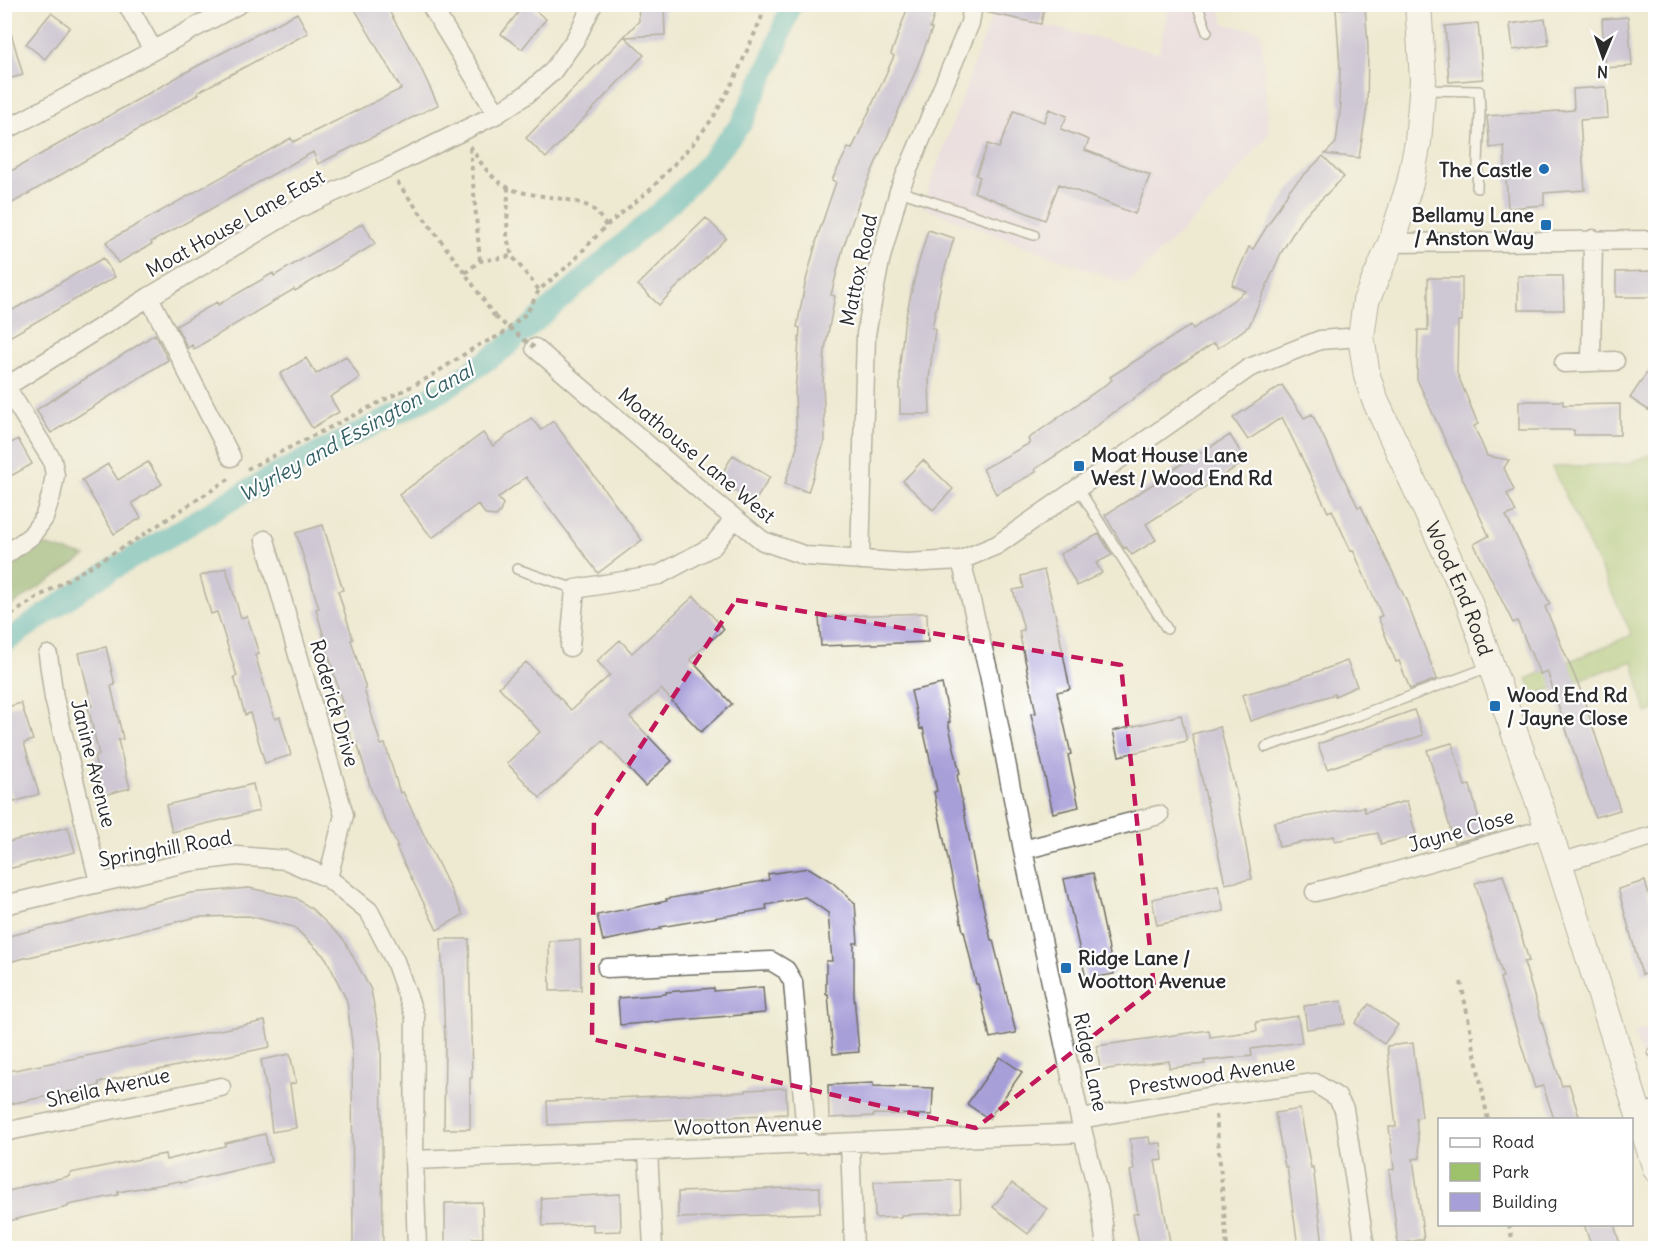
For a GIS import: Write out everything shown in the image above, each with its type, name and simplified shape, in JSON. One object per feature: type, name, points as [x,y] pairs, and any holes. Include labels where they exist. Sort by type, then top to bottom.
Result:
[{"type":"street","points":[[127,4],[153,50]]},
{"type":"street","points":[[4,131],[239,4]]},
{"type":"street","points":[[430,4],[497,114]]},
{"type":"street","name":"Moat House Lane East","points":[[5,387],[149,297],[295,210],[387,168],[466,139],[527,94],[552,72],[575,40],[593,4]]},
{"type":"street","name":"Mattox Road","points":[[860,560],[866,334],[880,261],[899,191],[970,23],[973,4]]},
{"type":"street","name":"Wood End Road","points":[[1418,4],[1423,80],[1418,142],[1410,183],[1391,243],[1366,301],[1361,337],[1367,376],[1375,400],[1467,600],[1646,1108],[1656,1169]]},
{"type":"street","points":[[1592,361],[1593,239]]},
{"type":"street","points":[[1391,243],[1656,240]]},
{"type":"street","points":[[149,297],[231,457]]},
{"type":"street","name":"Moathouse Lane West","points":[[535,348],[734,519],[763,541],[806,556],[906,563],[961,560],[997,545],[1249,368],[1320,340],[1361,337]]},
{"type":"street","points":[[1564,363],[1616,361]]},
{"type":"street","points":[[4,556],[31,536],[44,518],[55,475],[52,460],[5,387]]},
{"type":"street","points":[[570,647],[575,589],[658,575],[713,546],[734,519]]},
{"type":"street","name":"Roderick Drive","points":[[265,540],[344,814],[328,878]]},
{"type":"street","name":"Ridge Lane","points":[[961,560],[989,674],[1023,850],[1100,1201],[1106,1248]]},
{"type":"street","name":"Janine Avenue","points":[[48,655],[54,698],[99,882]]},
{"type":"street","points":[[1023,850],[1159,814]]},
{"type":"street","name":"Jayne Close","points":[[1315,892],[1548,828]]},
{"type":"street","points":[[1559,863],[1656,835]]},
{"type":"street","name":"Springhill Road","points":[[4,904],[189,862],[237,856],[286,860],[328,878],[369,911],[394,961],[415,1017],[414,1160],[417,1248]]},
{"type":"street","points":[[607,968],[771,961],[786,970],[793,982],[807,1145]]},
{"type":"street","name":"Prestwood Avenue","points":[[1082,1126],[1214,1096],[1315,1083],[1337,1097],[1344,1109],[1365,1248]]},
{"type":"street","name":"Sheila Avenue","points":[[4,1132],[221,1087]]},
{"type":"street","name":"Wootton Avenue","points":[[414,1160],[850,1144],[1082,1126]]},
{"type":"street","points":[[850,1144],[855,1248]]},
{"type":"street","points":[[648,1150],[653,1248]]},
{"type":"lane","points":[[1197,4],[1207,32]]},
{"type":"lane","points":[[1422,90],[1479,91],[1477,188]]},
{"type":"lane","points":[[899,191],[1034,236]]},
{"type":"lane","points":[[1078,488],[1167,629]]},
{"type":"lane","points":[[518,569],[575,589]]},
{"type":"lane","points":[[1266,747],[1491,666]]},
{"type":"path","points":[[244,470],[428,378],[477,346],[501,335],[527,313],[539,290],[569,265],[606,226],[650,190],[692,145],[713,118],[734,80],[761,19],[765,4]]},
{"type":"path","points":[[466,139],[486,172],[508,188],[570,201],[594,210],[606,226]]},
{"type":"path","points":[[466,139],[480,261]]},
{"type":"path","points":[[387,168],[495,317],[535,348]]},
{"type":"path","points":[[508,188],[507,238],[512,256],[539,290]]},
{"type":"path","points":[[465,273],[480,261],[512,256]]},
{"type":"path","points":[[4,620],[33,600],[132,542],[234,476]]},
{"type":"path","points":[[1461,982],[1488,1118]]},
{"type":"path","points":[[1214,1096],[1227,1248]]},
{"type":"path","points":[[1474,1248],[1514,1246],[1509,1226]]},
{"type":"highlighted area","points":[[736,600],[1121,665],[1154,988],[976,1128],[592,1039],[594,818]]},
{"type":"shaded area","points":[[1168,5],[1219,5],[1224,24],[1261,31],[1269,134],[1215,199],[1127,284],[922,207],[992,15],[1014,18],[1159,53]]},
{"type":"shaded area","points":[[1655,1026],[1655,1100],[1634,1032]]},
{"type":"green space","points":[[1655,453],[1655,710],[1646,713],[1633,661],[1534,695],[1527,679],[1632,635],[1552,467],[1626,464]]},
{"type":"green space","points":[[32,542],[86,556],[5,610],[5,560]]},
{"type":"building","points":[[352,4],[385,4],[417,60],[438,105],[318,164],[313,152],[151,242],[152,244],[118,263],[106,242],[291,138],[293,142],[401,89]]},
{"type":"building","points":[[525,4],[546,19],[522,49],[501,34]]},
{"type":"building","points":[[638,4],[664,4],[665,35],[625,37],[644,55],[546,158],[526,138],[639,21]]},
{"type":"building","points":[[909,4],[938,4],[930,28],[932,29],[860,199],[843,248],[831,295],[835,296],[825,349],[823,381],[825,440],[808,492],[785,484],[797,447],[795,392],[800,328],[797,327],[805,284],[836,182],[832,180],[848,148],[852,149],[894,56],[891,54]]},
{"type":"building","points":[[985,4],[1045,4],[1041,24],[984,12]]},
{"type":"building","points":[[1365,7],[1368,47],[1367,107],[1359,158],[1325,154],[1336,143],[1341,104],[1339,104],[1340,68],[1336,9]]},
{"type":"building","points":[[51,13],[70,27],[45,59],[26,44]]},
{"type":"building","points":[[297,13],[308,33],[198,92],[199,94],[4,208],[4,175],[190,70]]},
{"type":"building","points":[[1628,17],[1632,66],[1605,68],[1602,19]]},
{"type":"building","points":[[1545,19],[1549,45],[1513,50],[1510,24]]},
{"type":"building","points":[[1478,23],[1483,79],[1449,82],[1445,26]]},
{"type":"building","points":[[9,26],[23,75],[4,80],[4,27]]},
{"type":"building","name":"The Castle","points":[[1606,87],[1608,118],[1580,120],[1585,190],[1544,193],[1544,205],[1508,208],[1504,146],[1490,148],[1487,116],[1574,110],[1573,89]]},
{"type":"building","points":[[1049,109],[1067,116],[1061,129],[1089,140],[1085,150],[1150,175],[1135,214],[1059,184],[1045,220],[974,192],[980,177],[976,175],[988,144],[999,148],[1014,111],[1044,122]]},
{"type":"building","points":[[1323,156],[1344,177],[1302,218],[1281,253],[1249,326],[1218,348],[1214,343],[1162,377],[1078,441],[1035,469],[1036,472],[996,494],[983,469],[1030,443],[1028,439],[1112,380],[1110,377],[1191,325],[1193,329],[1246,291],[1232,285],[1249,247],[1253,249],[1290,189]]},
{"type":"building","points":[[706,218],[726,238],[659,305],[638,285]]},
{"type":"building","points":[[363,223],[375,244],[194,349],[192,345],[188,348],[176,326],[273,273],[274,276]]},
{"type":"building","points":[[928,230],[954,238],[943,275],[932,328],[935,329],[929,379],[930,414],[900,414],[900,364],[904,325]]},
{"type":"building","points":[[103,258],[115,277],[4,340],[4,315]]},
{"type":"building","points":[[1653,271],[1653,297],[1616,297],[1616,272]]},
{"type":"building","points":[[1518,276],[1563,276],[1564,310],[1518,310]]},
{"type":"building","points":[[1428,278],[1462,278],[1462,321],[1458,321],[1457,373],[1478,424],[1474,426],[1487,456],[1509,460],[1504,468],[1514,490],[1507,494],[1516,512],[1506,516],[1550,604],[1545,607],[1581,691],[1620,810],[1595,817],[1547,671],[1540,674],[1517,621],[1513,623],[1474,544],[1489,536],[1417,379],[1418,330],[1428,330]]},
{"type":"building","points":[[155,334],[168,360],[51,433],[36,410]]},
{"type":"building","points":[[346,356],[360,378],[330,397],[339,412],[312,428],[280,374],[306,358],[316,374]]},
{"type":"building","points":[[1656,359],[1656,415],[1630,398]]},
{"type":"building","points":[[1282,385],[1304,418],[1312,414],[1358,507],[1361,506],[1406,600],[1437,679],[1410,689],[1399,661],[1396,662],[1378,617],[1382,616],[1353,550],[1351,551],[1332,510],[1328,512],[1282,417],[1248,440],[1233,418]]},
{"type":"building","points":[[1519,401],[1563,401],[1563,405],[1620,404],[1620,435],[1574,435],[1574,430],[1519,430]]},
{"type":"building","points":[[531,418],[541,430],[553,421],[642,540],[598,573],[526,477],[498,498],[503,504],[496,516],[486,515],[478,504],[432,538],[399,495],[483,433],[493,446]]},
{"type":"building","points":[[1230,435],[1246,461],[1146,524],[1156,540],[1132,555],[1126,547],[1124,548],[1105,515]]},
{"type":"building","points":[[18,439],[32,464],[4,480],[4,447]]},
{"type":"building","points":[[733,455],[770,477],[754,503],[718,480]]},
{"type":"building","points":[[923,460],[953,489],[933,510],[903,481]]},
{"type":"building","points":[[148,462],[162,484],[132,503],[141,518],[114,534],[82,480],[108,464],[118,480]]},
{"type":"building","points":[[323,525],[343,590],[338,591],[381,745],[385,744],[400,793],[403,792],[463,915],[437,930],[372,792],[357,743],[353,744],[341,706],[343,706],[316,609],[319,608],[296,533]]},
{"type":"building","points":[[1099,534],[1112,555],[1096,563],[1102,573],[1077,586],[1060,554]]},
{"type":"building","points":[[226,568],[241,618],[247,616],[259,654],[255,655],[275,719],[280,717],[291,755],[265,763],[250,713],[245,715],[234,677],[237,676],[217,612],[211,614],[200,576]]},
{"type":"building","points":[[1044,570],[1070,689],[1057,692],[1071,754],[1068,755],[1079,807],[1053,813],[1031,714],[1036,713],[1019,631],[1024,630],[1013,590],[1024,588],[1021,576]]},
{"type":"building","points":[[694,596],[724,629],[690,659],[732,704],[701,732],[661,689],[630,717],[672,761],[645,786],[603,741],[540,798],[507,763],[540,732],[499,687],[526,662],[571,710],[610,675],[597,661],[620,640],[632,653]]},
{"type":"building","points":[[927,613],[928,642],[821,646],[819,617]]},
{"type":"building","points":[[106,647],[115,685],[111,686],[123,739],[118,740],[130,788],[104,795],[94,756],[99,755],[88,707],[92,706],[79,653]]},
{"type":"building","points":[[1347,661],[1357,686],[1335,696],[1335,694],[1250,721],[1242,695],[1292,681]]},
{"type":"building","points":[[942,684],[960,774],[957,775],[976,874],[1016,1033],[990,1038],[963,931],[923,728],[920,729],[911,691]]},
{"type":"building","points":[[21,703],[33,740],[24,743],[39,794],[14,802],[4,772],[4,763],[11,761],[4,741],[4,708]]},
{"type":"building","points":[[1414,710],[1423,735],[1327,769],[1318,744]]},
{"type":"building","points":[[1181,715],[1187,741],[1119,756],[1113,731]]},
{"type":"building","points":[[1220,727],[1237,796],[1252,879],[1225,884],[1192,734]]},
{"type":"building","points":[[1452,743],[1465,786],[1470,785],[1483,835],[1454,843],[1427,750]]},
{"type":"building","points":[[253,784],[259,811],[172,832],[166,805]]},
{"type":"building","points":[[1407,801],[1416,835],[1381,844],[1378,833],[1335,841],[1334,836],[1279,847],[1274,822],[1364,807],[1365,812]]},
{"type":"building","points":[[68,827],[75,852],[4,870],[4,843]]},
{"type":"building","points":[[809,868],[832,882],[855,903],[858,943],[854,943],[854,996],[859,1052],[833,1054],[828,994],[826,994],[826,961],[832,961],[828,913],[805,897],[766,905],[767,909],[660,927],[661,929],[603,941],[597,915],[667,901],[666,899],[769,880],[768,874]]},
{"type":"building","points":[[1093,873],[1114,974],[1086,979],[1064,879]]},
{"type":"building","points":[[1503,875],[1529,961],[1524,962],[1547,1039],[1562,1086],[1569,1084],[1579,1116],[1554,1118],[1543,1086],[1535,1088],[1500,978],[1503,977],[1475,883]]},
{"type":"building","points":[[1645,881],[1656,921],[1656,972],[1642,975],[1618,889]]},
{"type":"building","points":[[1218,885],[1224,911],[1157,925],[1152,899]]},
{"type":"building","points":[[249,888],[296,898],[312,909],[344,940],[371,990],[381,1043],[383,1248],[353,1248],[352,1044],[347,1001],[326,958],[294,927],[249,916],[197,917],[4,963],[4,937],[191,893]]},
{"type":"building","points":[[441,939],[469,939],[472,1078],[470,1078],[470,1129],[444,1129],[445,1040]]},
{"type":"building","points":[[580,940],[581,990],[550,991],[549,941]]},
{"type":"building","points":[[763,987],[765,1013],[620,1025],[618,998],[714,988],[714,991]]},
{"type":"building","points":[[1342,1001],[1345,1024],[1307,1029],[1304,1006]]},
{"type":"building","points":[[1369,1004],[1398,1025],[1384,1044],[1355,1023]]},
{"type":"building","points":[[1298,1016],[1302,1042],[1251,1049],[1252,1056],[1204,1061],[1205,1064],[1169,1068],[1169,1061],[1100,1070],[1097,1046],[1209,1030],[1210,1037],[1257,1031],[1256,1022]]},
{"type":"building","points":[[265,1021],[270,1047],[99,1082],[99,1086],[4,1105],[4,1072]]},
{"type":"building","points":[[1413,1043],[1422,1117],[1416,1118],[1420,1158],[1413,1159],[1424,1239],[1398,1244],[1389,1170],[1394,1169],[1389,1127],[1396,1127],[1387,1046]]},
{"type":"building","points":[[290,1054],[296,1083],[290,1084],[296,1128],[272,1132],[261,1060]]},
{"type":"building","points":[[1000,1057],[1022,1072],[989,1119],[967,1104]]},
{"type":"building","points":[[873,1083],[873,1086],[933,1088],[932,1115],[874,1114],[874,1116],[829,1118],[828,1085]]},
{"type":"building","points":[[786,1088],[787,1114],[548,1125],[547,1101],[746,1092],[746,1090]]},
{"type":"building","points":[[1300,1109],[1311,1168],[1313,1167],[1323,1244],[1298,1247],[1287,1167],[1285,1167],[1275,1113]]},
{"type":"building","points":[[265,1134],[271,1162],[181,1183],[180,1181],[118,1192],[118,1195],[4,1222],[4,1192],[70,1176],[70,1173],[165,1154],[166,1160]]},
{"type":"building","points":[[1149,1137],[1150,1144],[1161,1143],[1163,1160],[1155,1161],[1170,1242],[1140,1248],[1133,1214],[1138,1213],[1130,1171],[1134,1170],[1130,1139]]},
{"type":"building","points":[[960,1180],[961,1212],[875,1218],[874,1182]]},
{"type":"building","points":[[1012,1183],[1047,1209],[1028,1234],[993,1207]]},
{"type":"building","points":[[820,1187],[820,1213],[678,1218],[678,1192]]},
{"type":"building","points":[[620,1194],[621,1231],[593,1232],[593,1224],[543,1226],[541,1198]]},
{"type":"building","points":[[482,1202],[483,1238],[473,1238],[473,1248],[445,1248],[445,1203]]},
{"type":"building","points":[[1585,1226],[1615,1226],[1621,1248],[1592,1248]]},
{"type":"waterway","name":"Wyrley and Essington Canal","points":[[4,643],[93,581],[276,474],[442,391],[505,348],[670,203],[705,167],[741,124],[773,56],[791,4]]},
{"type":"place","name":"The Castle","points":[[1544,169]]},
{"type":"place","name":"Bellamy Lane / Anston Way","points":[[1546,225]]},
{"type":"place","name":"Moat House Lane West / Wood End Rd","points":[[1079,466]]},
{"type":"place","name":"Wood End Rd / Jayne Close","points":[[1495,706]]},
{"type":"place","name":"Ridge Lane / Wootton Avenue","points":[[1066,968]]}]
